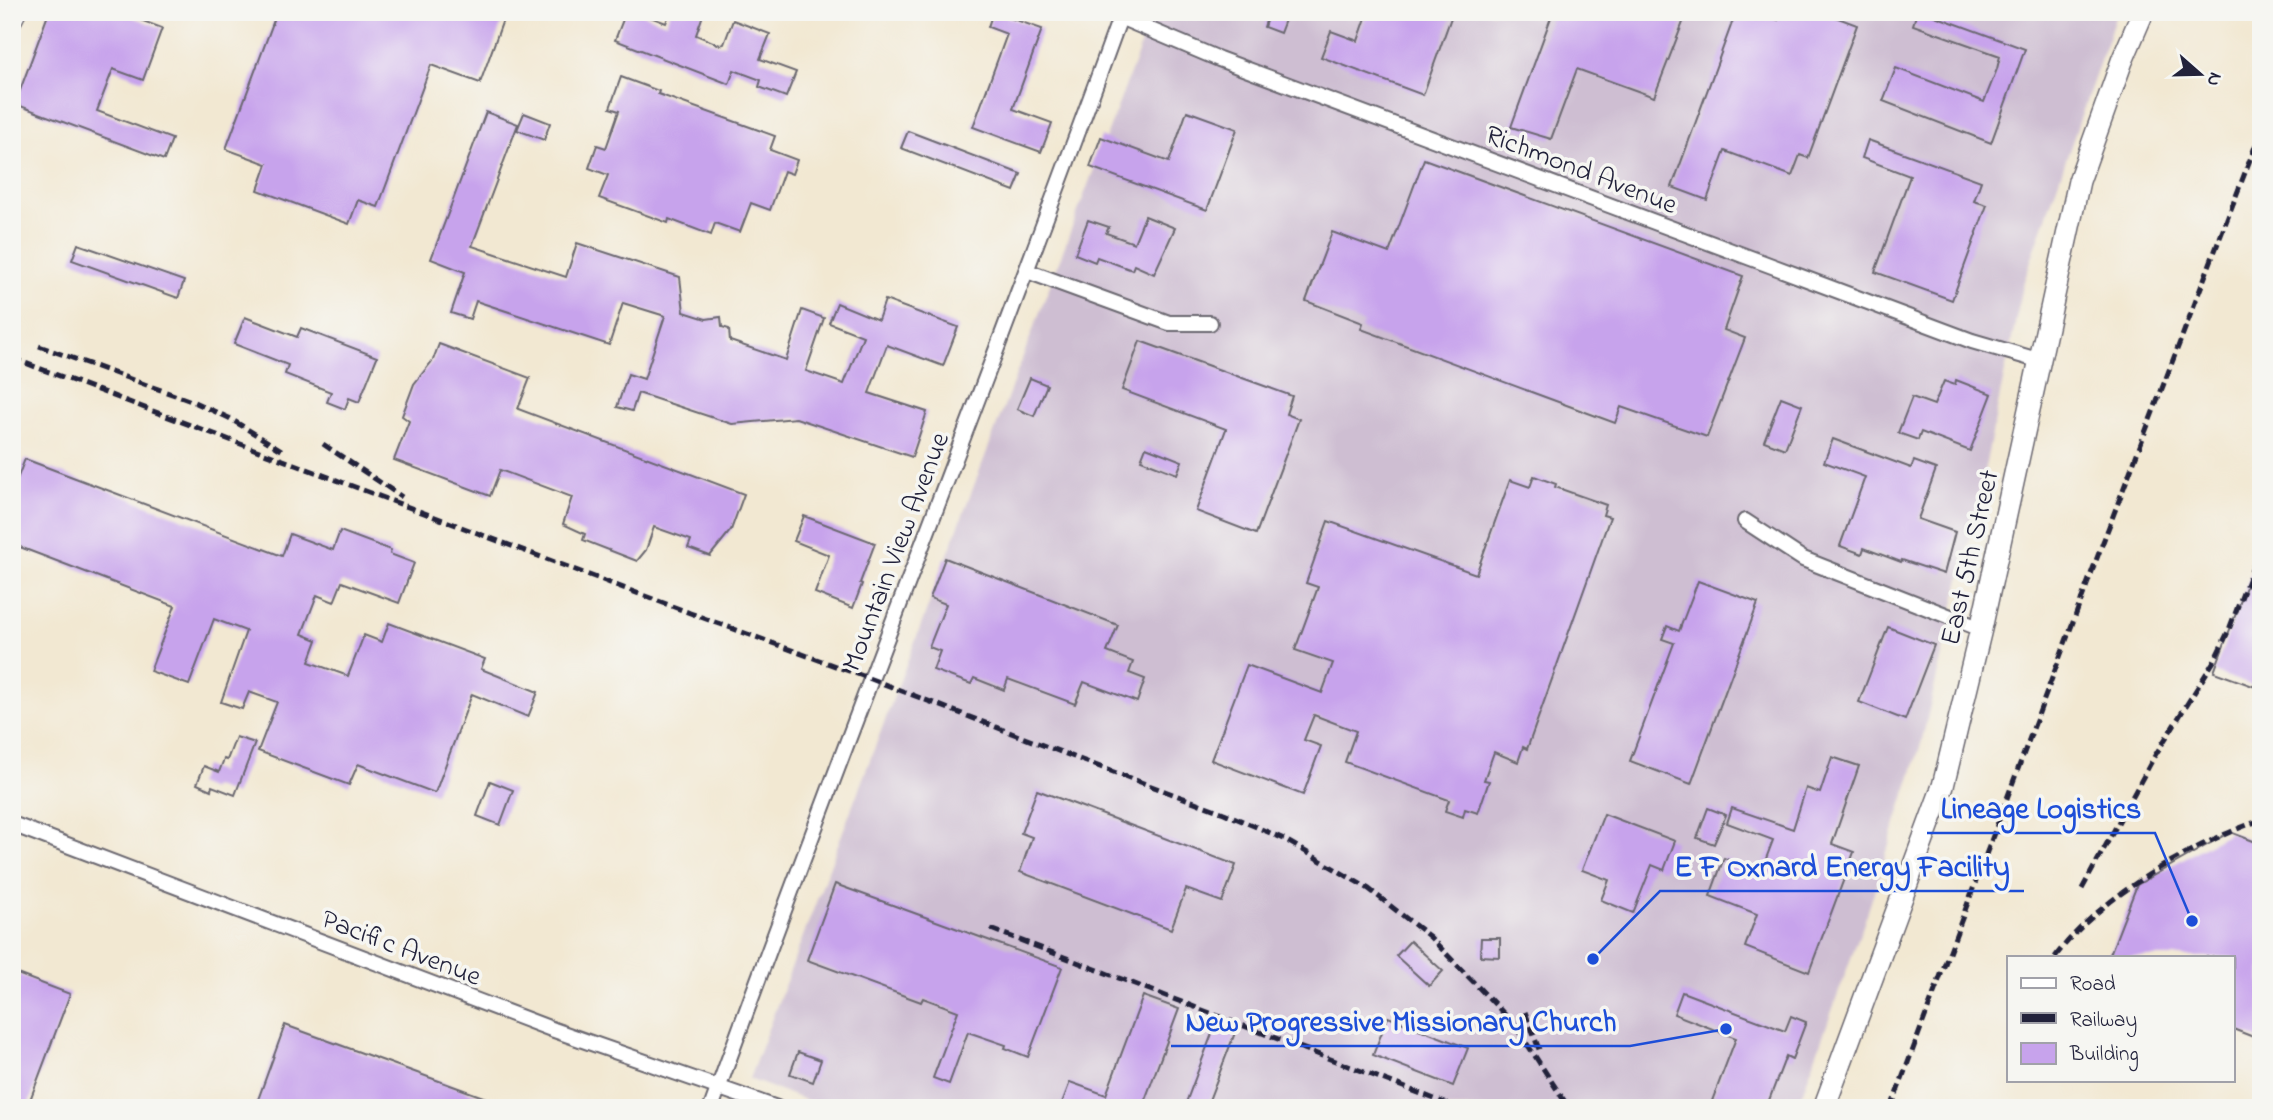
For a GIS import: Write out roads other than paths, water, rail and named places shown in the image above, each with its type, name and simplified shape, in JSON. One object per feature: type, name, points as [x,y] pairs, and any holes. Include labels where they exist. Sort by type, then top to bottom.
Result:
[{"type":"main road","points":[[12,18],[15,12]]},
{"type":"main road","name":"East 5th Street","points":[[1824,1108],[1943,786],[1981,629],[2079,181],[2122,61],[2143,12]]},
{"type":"street","name":"Richmond Avenue","points":[[1117,14],[1219,59],[1972,341],[2041,361]]},
{"type":"street","name":"Mountain View Avenue","points":[[711,1108],[1027,271],[1117,14]]},
{"type":"street","points":[[1027,271],[1169,323],[1210,323]]},
{"type":"street","points":[[1745,521],[1802,559],[1981,629]]},
{"type":"street","name":"Pacific Avenue","points":[[12,824],[554,1030],[777,1108]]},
{"type":"railway","points":[[1891,1108],[2103,542],[2261,131]]},
{"type":"railway","points":[[39,346],[194,402],[229,418],[283,451]]},
{"type":"railway","points":[[12,358],[871,679],[1224,813],[1284,839],[1369,889],[1430,937],[1514,1024],[1569,1108]]},
{"type":"railway","points":[[323,444],[402,497]]},
{"type":"railway","points":[[2082,889],[2154,757],[2214,661],[2261,546]]},
{"type":"railway","points":[[2056,956],[2096,913],[2148,875],[2205,843],[2261,820]]},
{"type":"railway","points":[[991,929],[1458,1108]]},
{"type":"railway","points":[[1525,1012],[1540,1052]]},
{"type":"place","name":"Lineage Logistics","points":[[2192,921]]},
{"type":"place","name":"E F Oxnard Energy Facility","points":[[1593,959]]},
{"type":"place","name":"New Progressive Missionary Church","points":[[1726,1029]]}]
